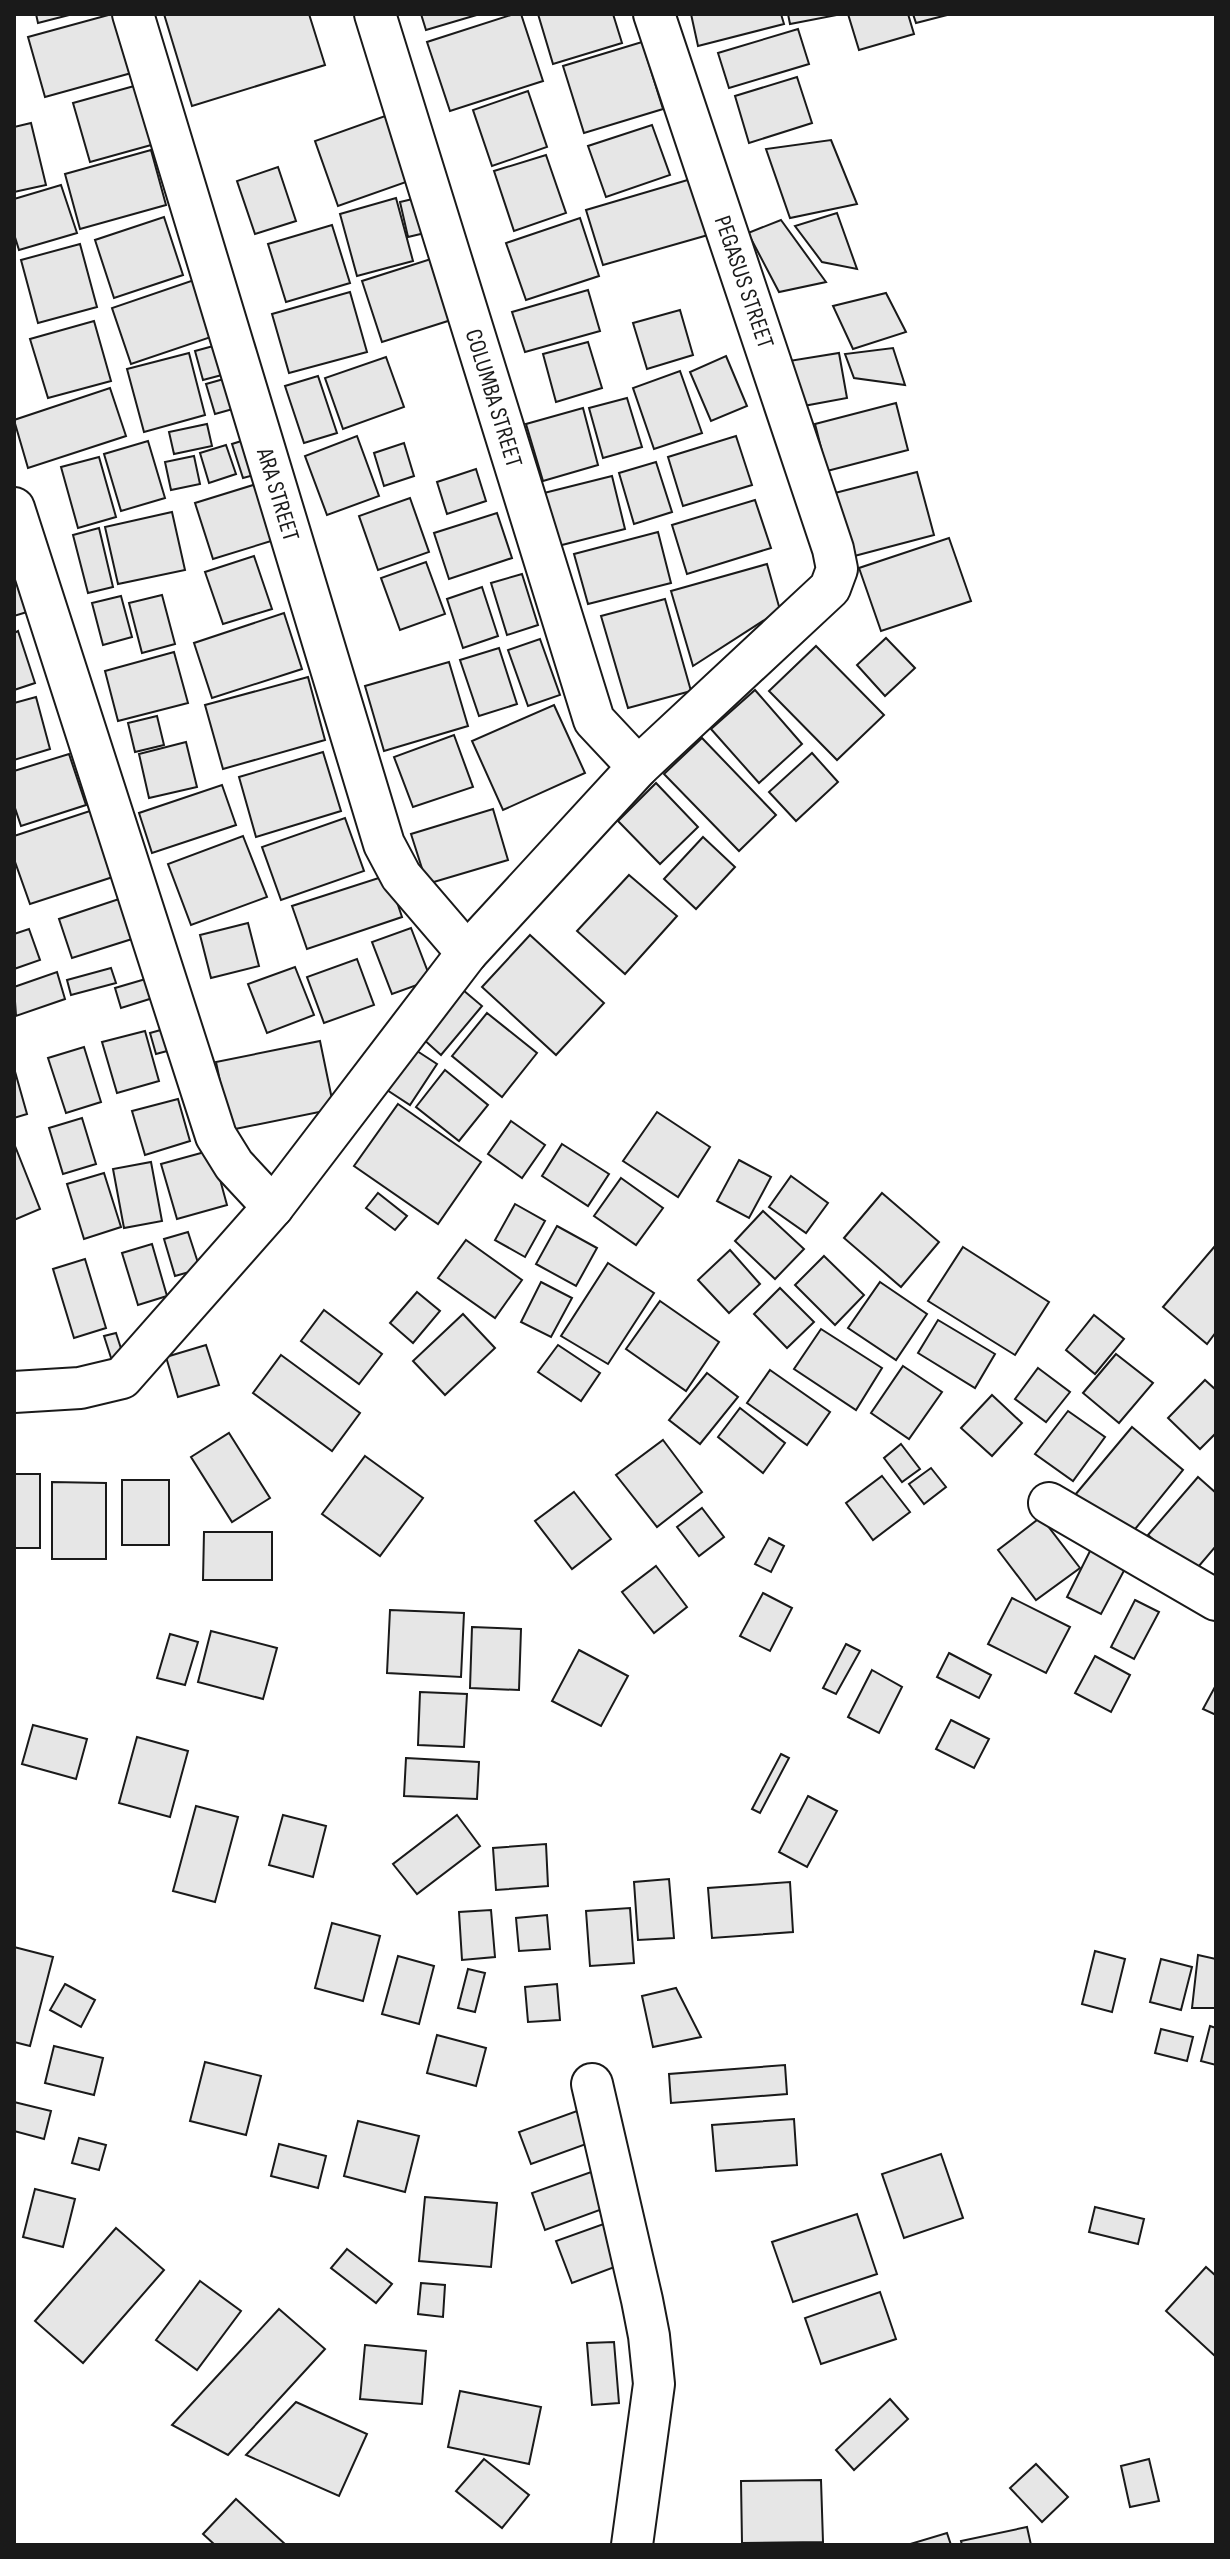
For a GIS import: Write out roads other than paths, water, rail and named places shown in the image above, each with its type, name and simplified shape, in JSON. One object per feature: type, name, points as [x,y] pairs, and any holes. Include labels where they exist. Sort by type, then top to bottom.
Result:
[{"type":"street","name":"ARA STREET","points":[[133,14],[384,844],[401,876],[467,953]]},
{"type":"street","name":"COLUMBA STREET","points":[[375,14],[594,720],[638,767]]},
{"type":"street","name":"PEGASUS STREET","points":[[638,767],[830,588],[837,569],[833,549],[654,14]]},
{"type":"street","points":[[14,508],[216,1136],[234,1165],[273,1207]]},
{"type":"street","points":[[16,1384],[80,1388],[122,1378],[273,1207],[467,953],[638,767]]},
{"type":"street","points":[[1049,1503],[1216,1600]]},
{"type":"street","points":[[592,2084],[642,2300],[654,2384],[632,2545]]}]
